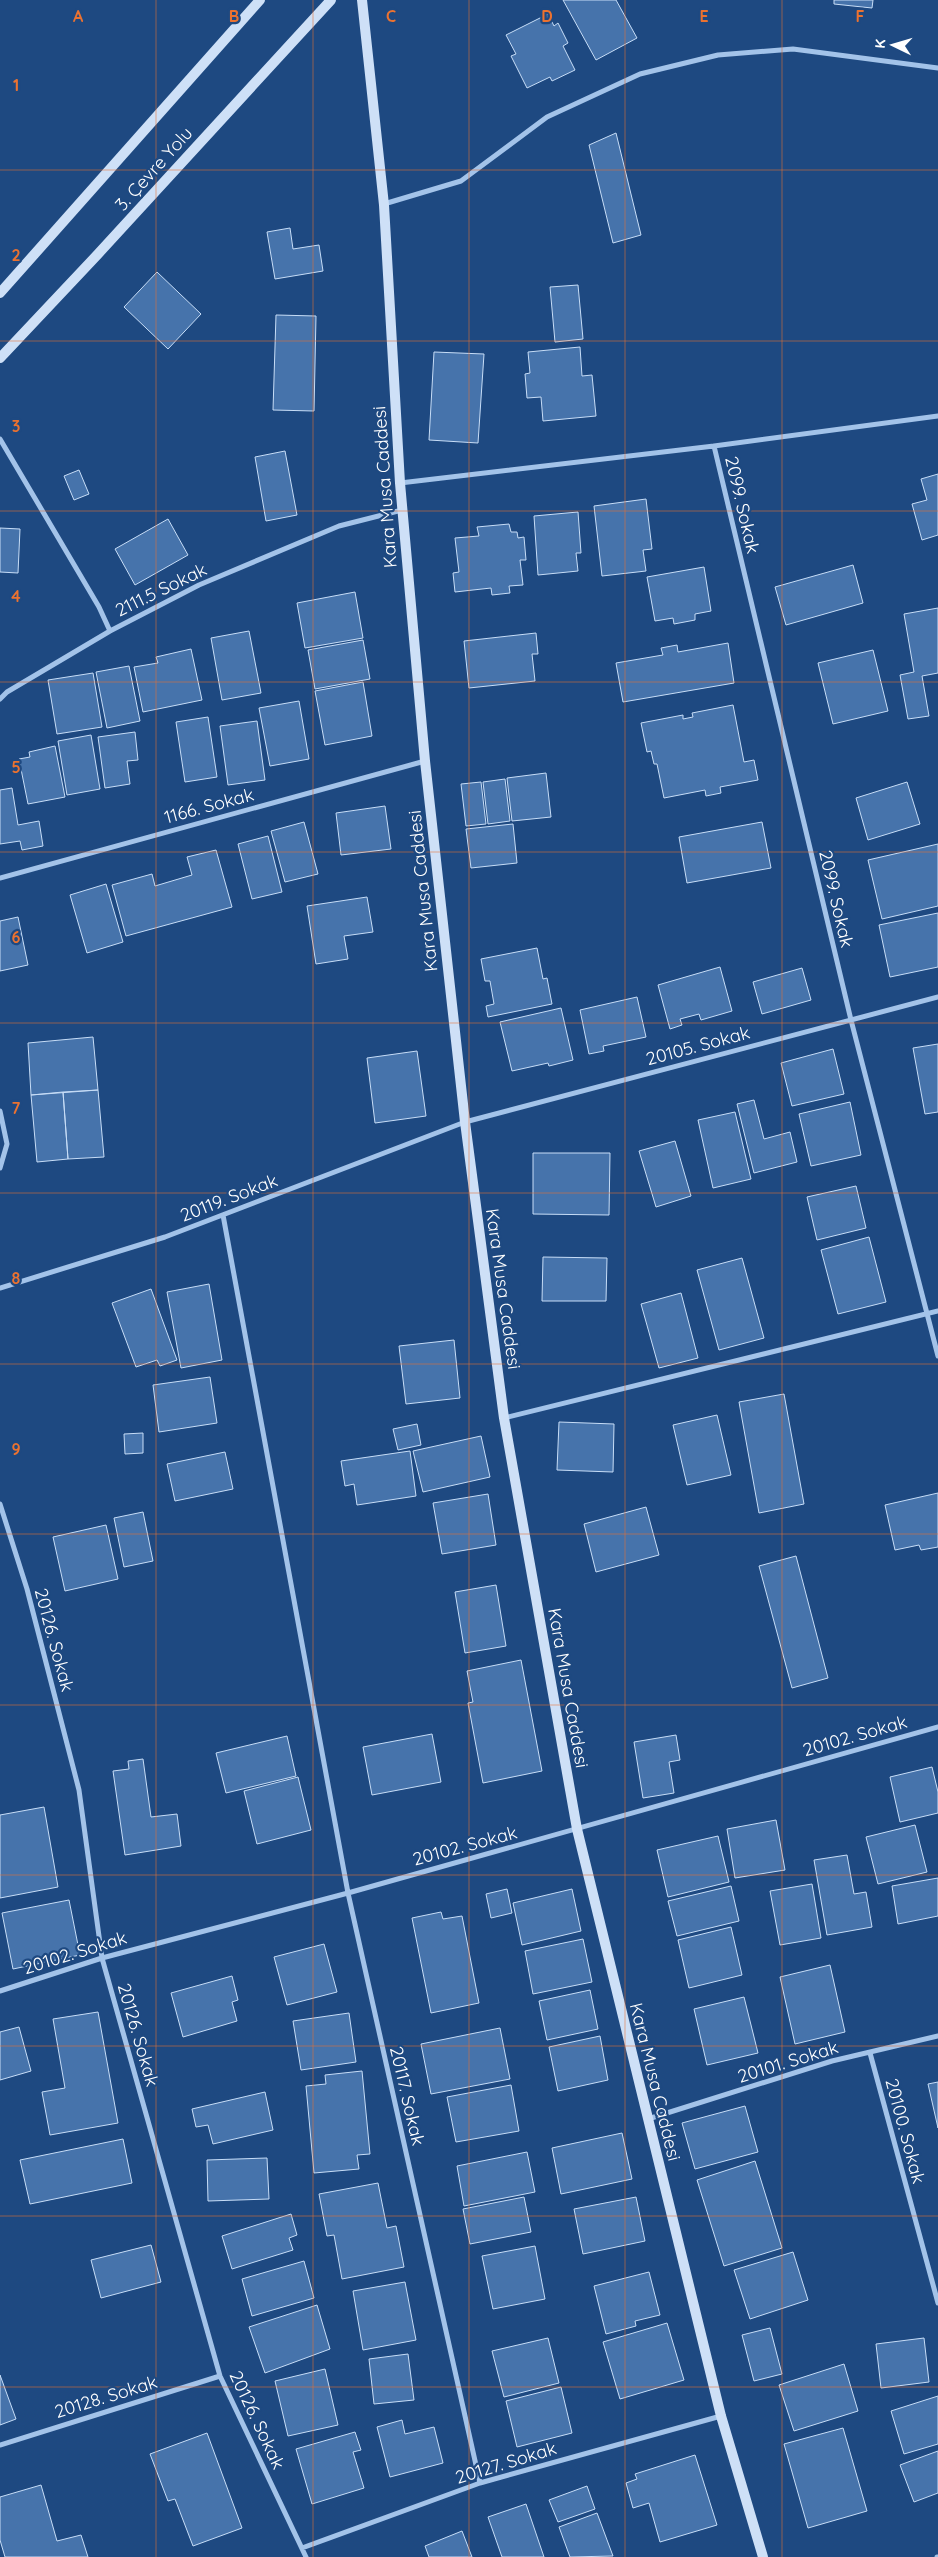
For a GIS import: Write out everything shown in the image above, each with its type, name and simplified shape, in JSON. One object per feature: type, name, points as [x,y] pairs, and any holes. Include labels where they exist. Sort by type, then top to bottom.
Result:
[{"type":"street","name":"3. Çevre Yolu","points":[[0,293],[260,0]]},
{"type":"street","name":"3. Çevre Yolu","points":[[0,358],[331,0]]},
{"type":"street","name":"Kara Musa Caddesi","points":[[362,0],[384,205],[400,483],[425,761],[465,1122],[504,1418],[577,1829],[721,2416],[763,2557]]},
{"type":"street","points":[[384,205],[462,181],[547,116],[640,74],[718,55],[793,49],[938,68]]},
{"type":"street","points":[[400,483],[714,446],[938,416]]},
{"type":"street","name":"2111.5 Sokak","points":[[0,439],[94,599],[110,631],[199,585],[339,526],[403,510]]},
{"type":"street","name":"2099. Sokak","points":[[714,446],[851,1020],[938,1356]]},
{"type":"street","points":[[0,699],[7,692],[110,631]]},
{"type":"street","name":"1166. Sokak","points":[[0,878],[425,761]]},
{"type":"street","name":"20105. Sokak","points":[[465,1122],[938,998]]},
{"type":"street","points":[[0,1111],[7,1144],[0,1168]]},
{"type":"street","name":"20119. Sokak","points":[[0,1288],[165,1237],[465,1122]]},
{"type":"street","name":"20117. Sokak","points":[[223,1215],[348,1893],[480,2483]]},
{"type":"street","points":[[504,1418],[938,1310]]},
{"type":"street","name":"20126. Sokak","points":[[0,1504],[27,1589],[79,1790],[102,1958],[220,2376],[306,2557]]},
{"type":"street","name":"20102. Sokak","points":[[0,1991],[102,1958],[348,1893],[938,1727]]},
{"type":"street","name":"20101. Sokak","points":[[647,2119],[832,2061],[938,2036]]},
{"type":"street","name":"20100. Sokak","points":[[870,2053],[938,2303]]},
{"type":"street","name":"20128. Sokak","points":[[0,2445],[220,2376]]},
{"type":"street","name":"20127. Sokak","points":[[302,2548],[480,2483],[721,2416]]},
{"type":"building","points":[[563,0],[616,0],[637,38],[596,60]]},
{"type":"building","points":[[834,0],[873,0],[872,8],[834,4]]},
{"type":"building","points":[[548,14],[554,26],[558,23],[568,43],[563,46],[575,70],[552,81],[550,77],[527,88],[511,56],[516,54],[506,35]]},
{"type":"building","points":[[616,133],[641,235],[613,243],[589,145]]},
{"type":"building","points":[[290,228],[293,249],[319,245],[323,271],[275,279],[267,232]]},
{"type":"building","points":[[157,272],[201,314],[168,349],[124,307]]},
{"type":"building","points":[[578,285],[583,339],[555,342],[550,287]]},
{"type":"building","points":[[276,315],[316,316],[314,411],[273,410]]},
{"type":"building","points":[[580,347],[582,376],[592,375],[596,416],[543,421],[541,397],[527,398],[525,374],[530,373],[528,352]]},
{"type":"building","points":[[434,352],[484,354],[478,443],[429,440]]},
{"type":"building","points":[[285,451],[297,515],[266,521],[255,457]]},
{"type":"building","points":[[79,470],[89,494],[74,500],[64,476]]},
{"type":"building","points":[[938,474],[938,535],[922,540],[912,504],[927,500],[921,479]]},
{"type":"building","points":[[646,499],[652,549],[643,550],[646,571],[602,576],[594,506]]},
{"type":"building","points":[[578,512],[581,553],[576,553],[578,571],[538,575],[534,516]]},
{"type":"building","points":[[168,519],[188,555],[135,585],[115,549]]},
{"type":"building","points":[[509,524],[511,532],[517,532],[518,538],[524,537],[526,560],[520,560],[523,585],[509,586],[510,593],[492,595],[491,588],[455,592],[453,573],[459,572],[455,538],[479,536],[477,527]]},
{"type":"building","points":[[0,528],[20,529],[18,573],[0,572]]},
{"type":"building","points":[[853,565],[863,603],[786,625],[775,587]]},
{"type":"building","points":[[704,567],[711,611],[695,614],[695,620],[674,624],[673,618],[655,621],[647,577]]},
{"type":"building","points":[[355,592],[363,638],[305,648],[297,603]]},
{"type":"building","points":[[938,608],[938,673],[922,676],[929,716],[908,719],[900,675],[914,672],[904,614]]},
{"type":"building","points":[[249,631],[261,693],[222,700],[211,638]]},
{"type":"building","points":[[536,633],[538,654],[532,654],[535,681],[469,688],[464,641]]},
{"type":"building","points":[[363,640],[370,679],[315,689],[308,650]]},
{"type":"building","points":[[728,643],[734,683],[623,702],[616,663],[663,655],[661,648],[677,645],[678,652]]},
{"type":"building","points":[[191,649],[202,700],[143,712],[134,667],[158,663],[156,657]]},
{"type":"building","points":[[873,650],[888,711],[833,724],[818,663]]},
{"type":"building","points":[[129,666],[140,721],[107,728],[96,672]]},
{"type":"building","points":[[93,673],[102,727],[57,734],[48,680]]},
{"type":"building","points":[[363,682],[372,736],[325,745],[315,691]]},
{"type":"building","points":[[299,701],[309,759],[270,766],[259,708]]},
{"type":"building","points":[[733,705],[744,762],[754,760],[758,780],[720,787],[721,793],[706,796],[705,790],[664,798],[657,764],[654,764],[651,751],[647,752],[641,723],[683,715],[683,719],[693,717],[692,713]]},
{"type":"building","points":[[208,717],[217,777],[185,782],[176,722]]},
{"type":"building","points":[[257,721],[265,780],[228,785],[220,726]]},
{"type":"building","points":[[135,732],[138,760],[127,761],[130,784],[105,788],[98,737]]},
{"type":"building","points":[[91,735],[100,789],[67,795],[58,741]]},
{"type":"building","points":[[55,746],[65,797],[28,804],[19,759],[30,757],[29,752]]},
{"type":"building","points":[[546,773],[551,817],[512,821],[507,778]]},
{"type":"building","points":[[505,779],[510,821],[488,824],[483,782]]},
{"type":"building","points":[[481,782],[486,824],[466,826],[461,784]]},
{"type":"building","points":[[907,782],[920,824],[868,840],[856,798]]},
{"type":"building","points":[[12,788],[18,825],[39,821],[43,846],[22,850],[20,841],[0,844],[0,790]]},
{"type":"building","points":[[385,806],[391,849],[341,855],[336,813]]},
{"type":"building","points":[[304,822],[318,874],[285,882],[271,831]]},
{"type":"building","points":[[762,822],[771,868],[687,883],[679,837]]},
{"type":"building","points":[[513,824],[517,863],[471,868],[466,829]]},
{"type":"building","points":[[268,836],[282,892],[252,899],[238,844]]},
{"type":"building","points":[[938,844],[938,906],[882,919],[868,860]]},
{"type":"building","points":[[216,850],[232,907],[126,936],[112,885],[152,874],[155,886],[192,875],[187,857]]},
{"type":"building","points":[[106,884],[123,942],[87,953],[70,895]]},
{"type":"building","points":[[367,897],[373,932],[344,936],[348,959],[316,964],[307,906]]},
{"type":"building","points":[[938,913],[938,967],[890,977],[879,925]]},
{"type":"building","points":[[18,917],[28,965],[0,971],[0,921]]},
{"type":"building","points":[[537,948],[543,979],[547,978],[552,1004],[488,1017],[486,1006],[494,1004],[490,981],[485,981],[481,959]]},
{"type":"building","points":[[720,967],[732,1011],[701,1020],[699,1014],[680,1019],[682,1025],[670,1029],[658,985]]},
{"type":"building","points":[[802,968],[811,1000],[762,1014],[753,982]]},
{"type":"building","points":[[637,997],[646,1037],[603,1046],[604,1051],[589,1054],[580,1010]]},
{"type":"building","points":[[561,1008],[573,1060],[549,1066],[548,1063],[512,1071],[500,1022]]},
{"type":"building","points":[[93,1037],[98,1090],[31,1095],[28,1043]]},
{"type":"building","points":[[938,1044],[938,1112],[925,1114],[913,1048]]},
{"type":"building","points":[[833,1049],[844,1094],[792,1106],[781,1063]]},
{"type":"building","points":[[417,1051],[426,1116],[375,1123],[367,1058]]},
{"type":"building","points":[[98,1090],[104,1157],[68,1159],[63,1092]]},
{"type":"building","points":[[63,1092],[68,1159],[37,1162],[31,1095]]},
{"type":"building","points":[[754,1100],[764,1139],[790,1132],[797,1162],[754,1173],[737,1104]]},
{"type":"building","points":[[850,1102],[861,1155],[811,1166],[799,1114]]},
{"type":"building","points":[[735,1112],[751,1179],[713,1188],[698,1120]]},
{"type":"building","points":[[675,1141],[691,1196],[656,1207],[639,1151]]},
{"type":"building","points":[[533,1153],[610,1153],[609,1215],[533,1214]]},
{"type":"building","points":[[856,1186],[866,1228],[817,1240],[807,1197]]},
{"type":"building","points":[[869,1237],[886,1302],[838,1314],[821,1250]]},
{"type":"building","points":[[543,1257],[607,1258],[606,1301],[542,1301]]},
{"type":"building","points":[[742,1258],[764,1338],[719,1350],[697,1270]]},
{"type":"building","points":[[209,1284],[222,1360],[181,1368],[167,1292]]},
{"type":"building","points":[[151,1289],[177,1360],[160,1366],[157,1360],[136,1367],[112,1303]]},
{"type":"building","points":[[681,1293],[698,1358],[659,1368],[641,1304]]},
{"type":"building","points":[[454,1340],[460,1398],[406,1404],[399,1346]]},
{"type":"building","points":[[210,1377],[217,1423],[159,1432],[153,1385]]},
{"type":"building","points":[[784,1394],[804,1504],[759,1513],[739,1402]]},
{"type":"building","points":[[717,1415],[731,1475],[687,1485],[673,1425]]},
{"type":"building","points":[[559,1422],[614,1424],[613,1472],[557,1470]]},
{"type":"building","points":[[417,1424],[421,1445],[398,1450],[393,1429]]},
{"type":"building","points":[[143,1433],[143,1453],[125,1454],[124,1434]]},
{"type":"building","points":[[481,1436],[490,1477],[423,1492],[413,1451]]},
{"type":"building","points":[[410,1451],[416,1496],[357,1505],[354,1484],[345,1486],[341,1461]]},
{"type":"building","points":[[225,1452],[233,1489],[175,1501],[167,1464]]},
{"type":"building","points":[[938,1493],[938,1547],[921,1550],[919,1545],[895,1550],[885,1505]]},
{"type":"building","points":[[488,1494],[496,1545],[442,1554],[433,1503]]},
{"type":"building","points":[[646,1507],[659,1555],[596,1572],[584,1524]]},
{"type":"building","points":[[143,1512],[153,1561],[124,1567],[114,1518]]},
{"type":"building","points":[[106,1525],[118,1579],[65,1591],[53,1537]]},
{"type":"building","points":[[796,1556],[828,1678],[792,1688],[759,1566]]},
{"type":"building","points":[[496,1585],[506,1646],[465,1653],[455,1592]]},
{"type":"building","points":[[521,1660],[542,1771],[483,1783],[468,1703],[473,1702],[467,1671]]},
{"type":"building","points":[[432,1734],[441,1782],[372,1795],[363,1747]]},
{"type":"building","points":[[676,1735],[680,1760],[669,1762],[674,1793],[643,1798],[634,1742]]},
{"type":"building","points":[[287,1736],[296,1776],[226,1793],[216,1753]]},
{"type":"building","points":[[143,1759],[151,1817],[177,1814],[181,1846],[125,1855],[113,1771],[129,1769],[128,1761]]},
{"type":"building","points":[[932,1767],[938,1792],[938,1813],[900,1822],[890,1777]]},
{"type":"building","points":[[298,1777],[311,1830],[257,1844],[244,1791]]},
{"type":"building","points":[[44,1807],[58,1887],[0,1898],[0,1815]]},
{"type":"building","points":[[776,1820],[785,1870],[735,1878],[727,1829]]},
{"type":"building","points":[[915,1825],[927,1872],[878,1884],[866,1837]]},
{"type":"building","points":[[718,1836],[729,1882],[668,1897],[657,1850]]},
{"type":"building","points":[[847,1855],[854,1894],[866,1892],[872,1927],[827,1935],[814,1860]]},
{"type":"building","points":[[938,1878],[938,1916],[898,1924],[892,1886]]},
{"type":"building","points":[[812,1884],[821,1938],[780,1945],[770,1891]]},
{"type":"building","points":[[731,1886],[739,1921],[677,1936],[668,1901]]},
{"type":"building","points":[[507,1889],[512,1913],[491,1918],[486,1894]]},
{"type":"building","points":[[572,1889],[581,1931],[522,1945],[513,1903]]},
{"type":"building","points":[[69,1900],[80,1955],[13,1969],[2,1913]]},
{"type":"building","points":[[441,1912],[443,1919],[462,1916],[479,2003],[431,2013],[412,1918]]},
{"type":"building","points":[[731,1927],[742,1975],[689,1988],[678,1940]]},
{"type":"building","points":[[583,1939],[592,1982],[533,1994],[525,1951]]},
{"type":"building","points":[[324,1944],[337,1992],[287,2005],[274,1957]]},
{"type":"building","points":[[830,1965],[845,2032],[795,2044],[780,1977]]},
{"type":"building","points":[[232,1976],[238,2000],[232,2002],[237,2021],[183,2037],[171,1993]]},
{"type":"building","points":[[590,1990],[598,2029],[547,2040],[539,2001]]},
{"type":"building","points":[[744,1997],[758,2053],[707,2065],[694,2009]]},
{"type":"building","points":[[98,2012],[118,2123],[50,2135],[42,2092],[65,2088],[53,2019]]},
{"type":"building","points":[[349,2013],[356,2062],[301,2070],[293,2021]]},
{"type":"building","points":[[19,2027],[31,2071],[0,2080],[0,2032]]},
{"type":"building","points":[[500,2028],[510,2079],[431,2094],[421,2044]]},
{"type":"building","points":[[600,2036],[608,2080],[558,2091],[549,2047]]},
{"type":"building","points":[[362,2071],[370,2154],[357,2155],[359,2169],[314,2173],[306,2086],[326,2084],[325,2075]]},
{"type":"building","points":[[938,2082],[938,2128],[928,2084]]},
{"type":"building","points":[[511,2085],[519,2131],[456,2142],[447,2097]]},
{"type":"building","points":[[265,2092],[273,2130],[213,2144],[208,2125],[196,2127],[192,2109]]},
{"type":"building","points":[[745,2106],[758,2152],[695,2169],[682,2123]]},
{"type":"building","points":[[622,2133],[632,2179],[561,2194],[552,2148]]},
{"type":"building","points":[[123,2139],[132,2183],[30,2204],[20,2160]]},
{"type":"building","points":[[527,2152],[535,2192],[464,2206],[457,2166]]},
{"type":"building","points":[[267,2158],[269,2199],[208,2201],[207,2160]]},
{"type":"building","points":[[755,2161],[782,2248],[724,2266],[697,2180]]},
{"type":"building","points":[[378,2183],[387,2228],[396,2226],[404,2267],[342,2279],[334,2235],[327,2236],[319,2194]]},
{"type":"building","points":[[524,2197],[531,2232],[470,2244],[463,2209]]},
{"type":"building","points":[[636,2197],[645,2241],[583,2254],[574,2209]]},
{"type":"building","points":[[291,2214],[297,2235],[289,2238],[293,2250],[232,2269],[222,2236]]},
{"type":"building","points":[[151,2245],[161,2282],[101,2298],[91,2260]]},
{"type":"building","points":[[535,2246],[545,2299],[493,2309],[482,2256]]},
{"type":"building","points":[[793,2252],[808,2300],[750,2319],[734,2270]]},
{"type":"building","points":[[304,2261],[314,2298],[252,2316],[242,2279]]},
{"type":"building","points":[[649,2272],[660,2315],[635,2321],[636,2326],[606,2334],[594,2286]]},
{"type":"building","points":[[405,2282],[416,2340],[363,2350],[353,2291]]},
{"type":"building","points":[[317,2305],[330,2349],[265,2373],[249,2327]]},
{"type":"building","points":[[667,2323],[684,2380],[620,2399],[603,2342]]},
{"type":"building","points":[[770,2328],[782,2374],[754,2381],[742,2335]]},
{"type":"building","points":[[548,2338],[559,2383],[504,2397],[492,2351]]},
{"type":"building","points":[[924,2338],[929,2382],[881,2388],[876,2344]]},
{"type":"building","points":[[408,2354],[414,2400],[374,2404],[369,2359]]},
{"type":"building","points":[[844,2364],[858,2411],[794,2431],[779,2385]]},
{"type":"building","points":[[325,2369],[338,2425],[288,2436],[275,2381]]},
{"type":"building","points":[[0,2375],[16,2419],[0,2425]]},
{"type":"building","points":[[561,2387],[572,2433],[517,2447],[506,2401]]},
{"type":"building","points":[[938,2396],[938,2444],[904,2454],[891,2411]]},
{"type":"building","points":[[402,2420],[405,2434],[434,2427],[443,2463],[390,2477],[377,2427]]},
{"type":"building","points":[[843,2428],[867,2511],[808,2528],[784,2444]]},
{"type":"building","points":[[355,2432],[361,2450],[353,2452],[364,2488],[312,2504],[296,2449]]},
{"type":"building","points":[[207,2433],[242,2528],[193,2546],[175,2499],[168,2501],[150,2454]]},
{"type":"building","points":[[938,2451],[938,2493],[914,2502],[900,2465]]},
{"type":"building","points":[[695,2455],[717,2525],[660,2542],[649,2503],[633,2508],[626,2483],[637,2479],[635,2474]]},
{"type":"building","points":[[41,2485],[57,2541],[81,2535],[88,2557],[5,2557],[0,2540],[0,2497]]},
{"type":"building","points":[[587,2486],[595,2509],[558,2522],[549,2500]]},
{"type":"building","points":[[526,2504],[544,2557],[502,2557],[488,2517]]},
{"type":"building","points":[[597,2513],[613,2556],[570,2557],[559,2527]]},
{"type":"building","points":[[462,2531],[472,2557],[429,2557],[425,2546]]}]
